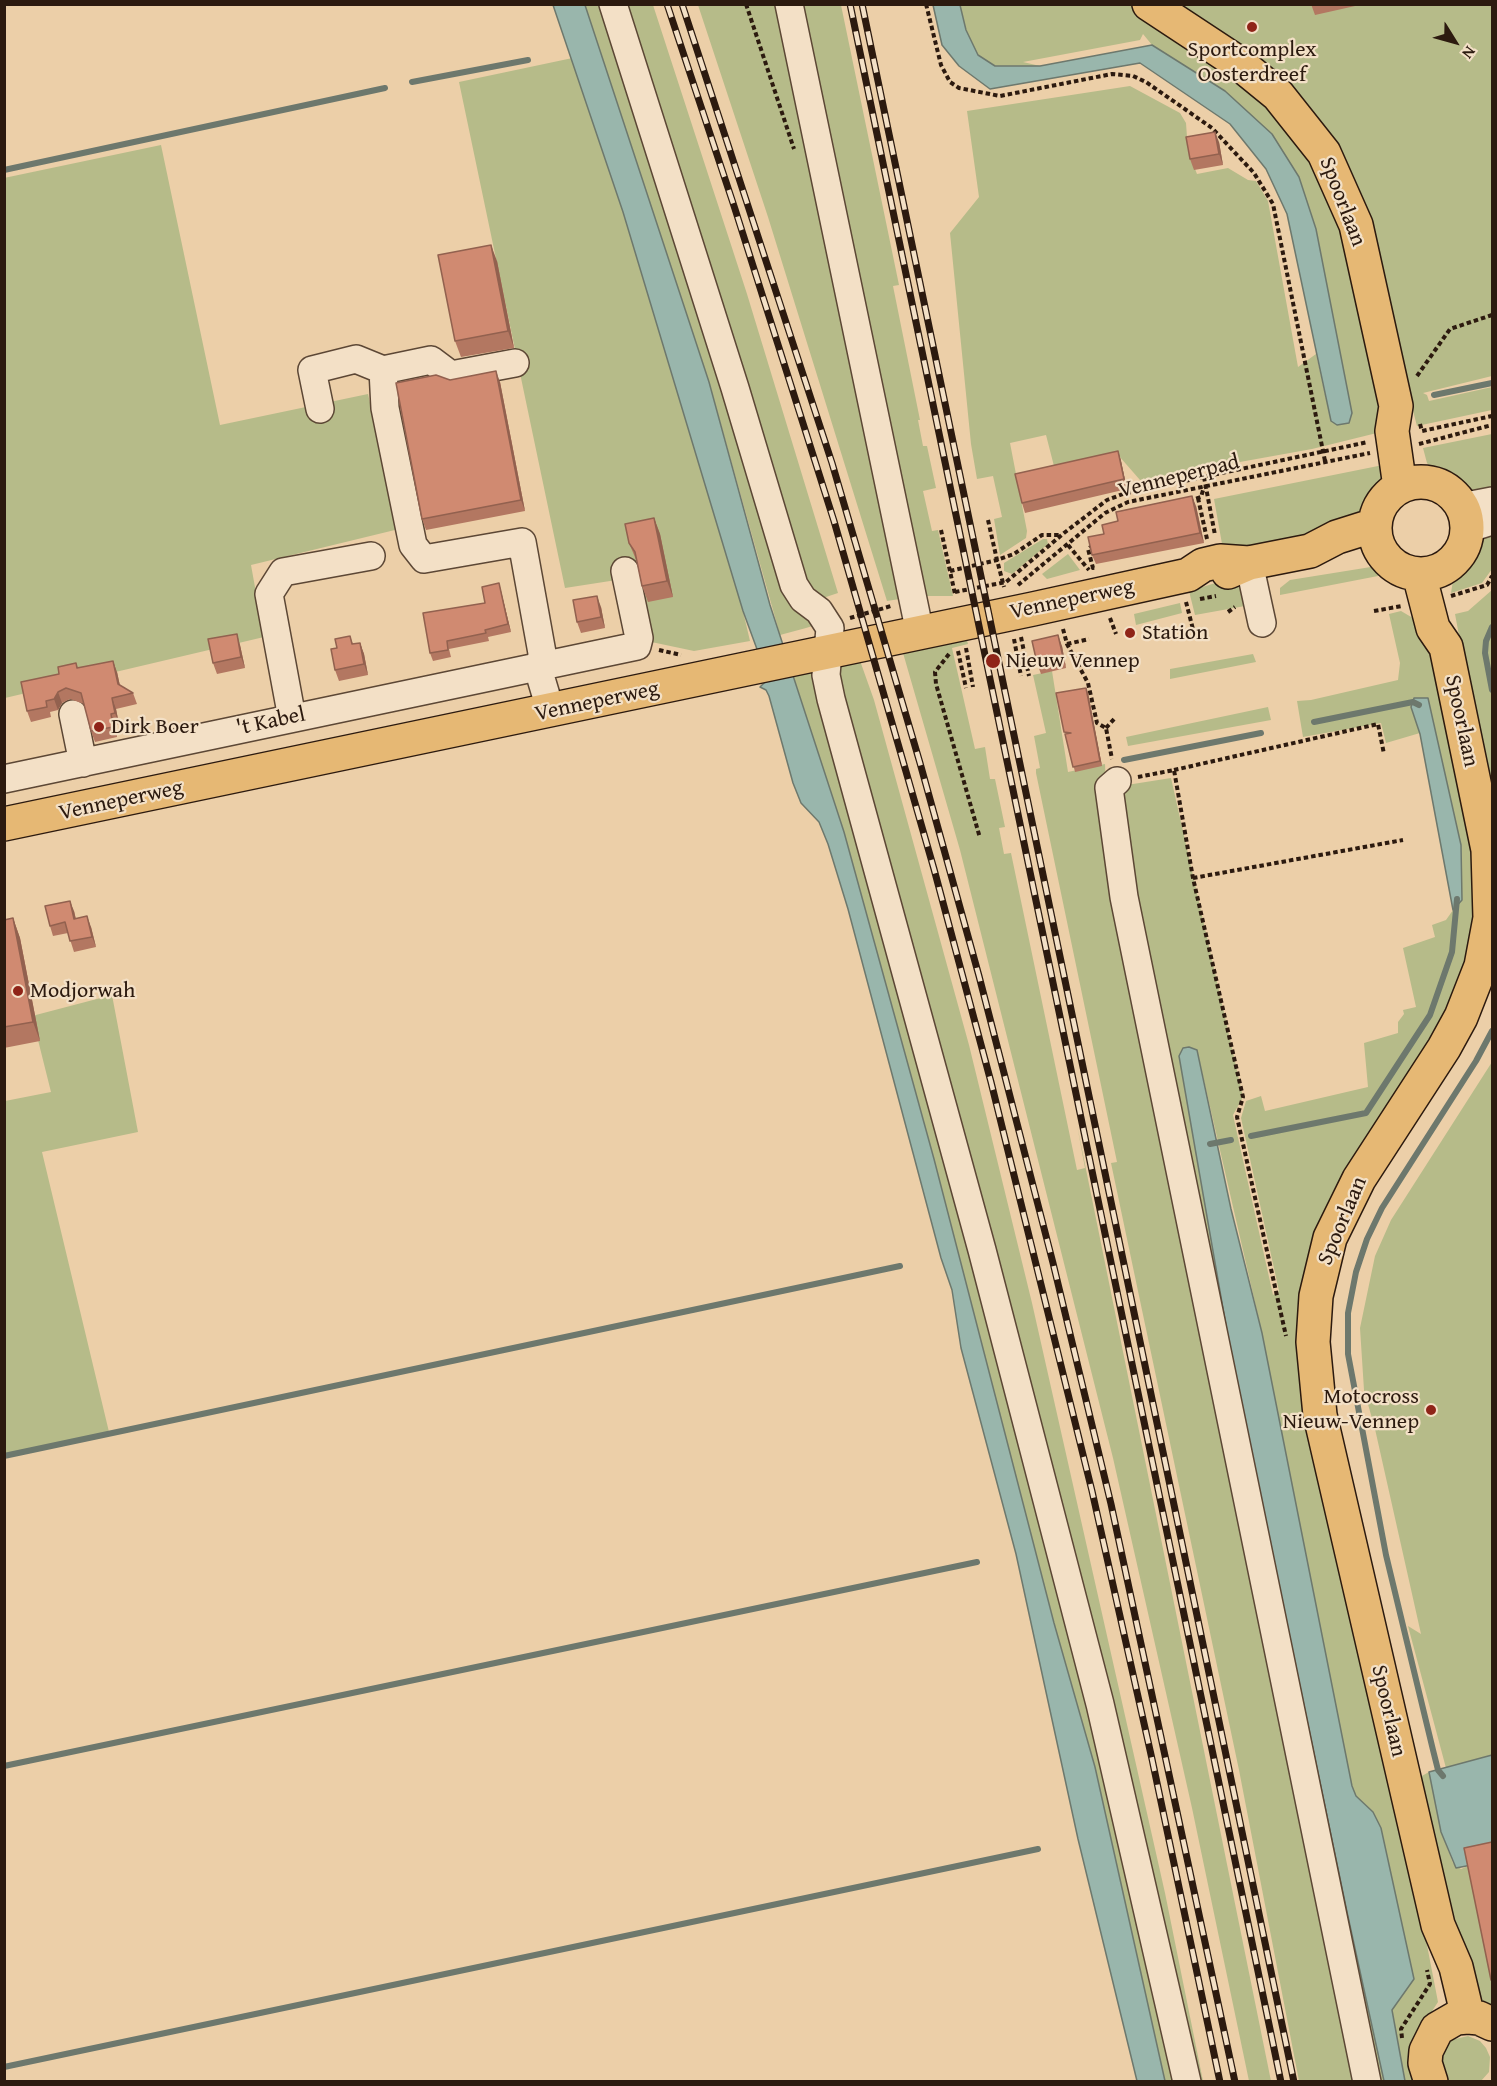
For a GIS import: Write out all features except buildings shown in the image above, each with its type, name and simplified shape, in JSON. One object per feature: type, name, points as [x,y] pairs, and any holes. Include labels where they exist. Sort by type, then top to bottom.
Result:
[{"type":"main road","name":"Spoorlaan","points":[[1149,4],[1240,64],[1278,95],[1324,153],[1356,225],[1402,424],[1413,485]]},
{"type":"main road","points":[[1413,485],[1447,490],[1478,514],[1460,552],[1431,572],[1404,571],[1390,563],[1378,538],[1378,510],[1387,497],[1413,485]]},
{"type":"main road","name":"Venneperweg","points":[[4,824],[742,671],[917,618],[1187,588],[1203,565],[1226,556],[1310,551],[1341,555],[1378,538]]},
{"type":"main road","name":"Spoorlaan","points":[[1431,572],[1450,625],[1446,647],[1488,850],[1491,896],[1486,943],[1473,991],[1450,1038],[1375,1153],[1342,1211],[1322,1265],[1316,1296],[1313,1342],[1320,1415],[1438,1925],[1456,1967],[1469,2021]]},
{"type":"main road","points":[[1431,2082],[1425,2063],[1426,2051],[1433,2034],[1469,2021]]},
{"type":"street","points":[[613,4],[735,388],[794,585],[803,599],[819,611],[831,699],[982,1250],[1101,1704],[1187,2082]]},
{"type":"street","points":[[789,4],[917,618]]},
{"type":"street","points":[[320,409],[312,370],[356,359],[383,370],[431,360],[451,375],[515,363]]},
{"type":"street","points":[[383,370],[385,408],[413,545],[424,560],[522,542],[540,664],[552,712]]},
{"type":"street","points":[[292,718],[269,594],[283,572],[370,556]]},
{"type":"street","points":[[1226,556],[1262,623]]},
{"type":"street","name":"'t Kabel","points":[[4,779],[540,664],[638,646],[639,638],[625,571]]},
{"type":"street","points":[[73,714],[83,763]]},
{"type":"street","points":[[1117,781],[1109,788],[1124,897],[1367,2082]]},
{"type":"path","points":[[926,4],[944,70],[950,82],[959,88],[1000,96],[1112,74],[1133,76],[1154,87],[1224,138],[1254,173],[1273,204],[1325,462]]},
{"type":"path","points":[[1402,424],[1450,329],[1492,315]]},
{"type":"path","points":[[955,592],[1003,585],[1061,535],[1107,500],[1122,494],[1323,451],[1402,424],[1422,431],[1492,416]]},
{"type":"path","name":"Venneperpad","points":[[1012,590],[1106,513],[1128,502],[1325,462],[1402,424],[1492,425]]},
{"type":"path","points":[[1204,477],[1226,556]]},
{"type":"path","points":[[1182,505],[1201,498],[1205,487]]},
{"type":"path","points":[[1198,498],[1226,556]]},
{"type":"path","points":[[988,520],[1003,585]]},
{"type":"path","points":[[941,530],[957,601]]},
{"type":"path","points":[[950,571],[1014,554],[1042,535],[1061,535]]},
{"type":"path","points":[[1099,539],[1088,549],[1093,568],[1102,566]]},
{"type":"path","points":[[1034,571],[1039,578]]},
{"type":"path","points":[[1187,588],[1195,637]]},
{"type":"path","points":[[824,645],[865,613],[917,618]]},
{"type":"path","points":[[1109,617],[1116,634]]},
{"type":"path","points":[[1062,625],[1067,644],[1088,683],[1097,723],[1106,728],[1117,781],[1378,724],[1384,754]]},
{"type":"path","points":[[1021,637],[1029,676]]},
{"type":"path","points":[[1067,644],[1089,639]]},
{"type":"path","points":[[1014,643],[1021,676]]},
{"type":"path","points":[[966,648],[973,687]]},
{"type":"path","points":[[958,649],[940,662],[935,672],[936,684],[980,838]]},
{"type":"path","points":[[963,669],[966,688]]},
{"type":"path","points":[[1106,728],[1115,718]]},
{"type":"path","points":[[1174,770],[1193,878],[1243,1097]]},
{"type":"path","points":[[1193,878],[1403,840]]},
{"type":"green space","points":[[585,5],[601,5],[819,624],[780,635],[709,382]]},
{"type":"green space","points":[[620,5],[653,5],[747,294],[838,593],[820,599],[810,597]]},
{"type":"green space","points":[[698,5],[785,5],[906,598],[887,601],[768,217]]},
{"type":"green space","points":[[793,5],[841,5],[899,285],[893,286],[920,420],[918,420],[923,446],[927,446],[936,488],[923,491],[932,531],[938,530],[953,596],[918,596]]},
{"type":"green space","points":[[960,5],[1130,5],[1239,76],[1280,112],[1344,218],[1385,431],[1312,449],[1140,480],[1119,456],[1055,470],[1046,435],[1010,443],[1027,531],[1026,538],[1000,555],[994,519],[1002,517],[993,476],[977,479],[971,444],[950,233],[979,197],[967,111],[1130,86],[1180,113],[1186,123],[1188,151],[1197,174],[1228,168],[1248,180],[1256,181],[1268,201],[1298,367],[1316,354],[1331,421],[1352,413],[1316,229],[1299,177],[1225,91],[1152,45],[1143,34],[1140,40],[1023,62],[1040,66],[995,66],[978,55],[966,30]]},
{"type":"green space","points":[[1174,5],[1492,5],[1492,376],[1423,393],[1427,395],[1429,401],[1492,387],[1492,410],[1417,426],[1352,178]]},
{"type":"green space","points":[[582,56],[704,445],[750,641],[694,651],[642,640],[623,579],[565,588],[459,82]]},
{"type":"green space","points":[[161,145],[220,425],[368,394],[399,529],[251,565],[264,637],[5,698],[4,178]]},
{"type":"green space","points":[[1492,434],[1492,493],[1482,495],[1468,492],[1433,471],[1427,463],[1423,448]]},
{"type":"green space","points":[[1388,464],[1386,481],[1368,510],[1345,526],[1224,555],[1214,499]]},
{"type":"green space","points":[[1492,531],[1492,569],[1482,583],[1451,593],[1455,568],[1482,534]]},
{"type":"green space","points":[[1043,539],[1047,539],[1048,544],[1012,574],[1004,571],[1004,563]]},
{"type":"green space","points":[[1068,554],[1080,570],[1047,579],[1042,574]]},
{"type":"green space","points":[[1377,566],[1378,576],[1280,595],[1280,588],[1290,580]]},
{"type":"green space","points":[[1232,578],[1240,582],[1245,606],[1195,615],[1189,591]]},
{"type":"green space","points":[[1492,590],[1492,812],[1455,614],[1468,611]]},
{"type":"green space","points":[[1180,603],[1182,613],[1136,625],[1134,614]]},
{"type":"green space","points":[[1401,611],[1423,624],[1476,842],[1472,959],[1303,1304],[1438,2002],[1419,2031],[1415,2081],[1405,2081],[1392,2010],[1373,1812],[1356,1796],[1352,1786],[1262,1333],[1197,1050],[1179,1056],[1233,1366],[1384,2081],[1371,2081],[1114,787],[1171,778],[1243,1097],[1233,1115],[1273,1295],[1279,1291],[1241,1118],[1246,1101],[1261,1096],[1265,1111],[1368,1087],[1364,1043],[1398,1033],[1398,1022],[1404,1014],[1403,1010],[1416,1007],[1403,948],[1435,937],[1432,925],[1446,920],[1453,910],[1461,845],[1411,707],[1420,733],[1386,743],[1381,723],[1303,737],[1297,701],[1311,700],[1398,680],[1400,663],[1389,614]]},
{"type":"green space","points":[[965,633],[968,644],[952,648],[975,749],[985,747],[990,779],[995,779],[1005,827],[999,828],[1004,854],[1011,853],[1077,1170],[1085,1168],[1077,1125],[1271,2081],[1249,2081],[1192,1808],[1113,1458],[960,850],[901,646]]},
{"type":"green space","points":[[1253,654],[1256,662],[1170,679],[1170,669]]},
{"type":"green space","points":[[858,655],[874,700],[969,1045],[1032,1303],[1165,1893],[1203,2081],[1193,2081],[836,664]]},
{"type":"green space","points":[[814,663],[1051,1555],[1181,2081],[1165,2081],[1095,1767],[1054,1623],[934,1159],[844,832],[792,672]]},
{"type":"green space","points":[[1052,671],[1068,772],[1105,764],[1106,789],[1361,2081],[1299,2081],[1239,1770],[1111,1163],[1117,1162],[1036,773],[1036,769],[1040,768],[1034,736],[1046,733],[1033,675]]},
{"type":"green space","points":[[1268,707],[1271,720],[1128,746],[1126,737]]},
{"type":"green space","points":[[112,995],[138,1132],[42,1152],[109,1432],[5,1454],[5,1101],[51,1092],[32,1016]]},
{"type":"green space","name":"Motocross Nieuw-Vennep","points":[[1492,1062],[1492,1755],[1446,1768],[1408,1626],[1421,1634],[1375,1429],[1364,1390],[1360,1328],[1375,1256],[1391,1220]]},
{"type":"green space","points":[[1429,1772],[1441,1832],[1453,1863],[1461,1869],[1468,1866],[1492,1975],[1492,2013],[1468,1990],[1420,1777]]},
{"type":"green space","points":[[1468,2036],[1480,2041],[1486,2048],[1490,2057],[1489,2072],[1481,2081],[1449,2081],[1439,2059],[1443,2049],[1451,2040]]},
{"type":"water","points":[[553,5],[585,5],[709,382],[770,605],[844,832],[934,1159],[1054,1623],[1095,1767],[1165,2081],[1137,2081],[1078,1839],[1016,1554],[961,1348],[952,1290],[941,1258],[848,909],[828,844],[819,822],[801,803],[793,783],[769,696],[766,690],[760,687],[765,682],[765,671],[743,611],[623,212]]},
{"type":"water","points":[[933,5],[960,5],[966,30],[978,55],[995,66],[1040,66],[1152,45],[1225,91],[1272,134],[1299,177],[1316,229],[1352,413],[1349,423],[1337,425],[1331,421],[1287,214],[1266,169],[1230,124],[1140,63],[990,89],[959,66],[942,45]]},
{"type":"water","points":[[1414,698],[1428,698],[1461,845],[1462,900],[1453,910],[1420,734],[1411,707]]},
{"type":"water","points":[[1189,1047],[1197,1050],[1231,1209],[1262,1333],[1352,1786],[1356,1796],[1373,1812],[1381,1828],[1414,1979],[1392,2010],[1405,2081],[1384,2081],[1347,1912],[1233,1366],[1179,1056],[1183,1048]]},
{"type":"water","points":[[1492,1755],[1492,1861],[1456,1868],[1441,1832],[1429,1772]]},
{"type":"waterway","points":[[412,82],[528,60]]},
{"type":"waterway","points":[[4,170],[385,88]]},
{"type":"waterway","points":[[1434,395],[1492,383]]},
{"type":"waterway","points":[[1492,627],[1486,641],[1485,653],[1492,690]]},
{"type":"waterway","points":[[1314,722],[1413,702],[1419,705]]},
{"type":"waterway","points":[[1124,760],[1261,733]]},
{"type":"waterway","points":[[1251,1136],[1366,1113],[1430,1015],[1452,952],[1457,899]]},
{"type":"waterway","points":[[1443,1776],[1438,1770],[1386,1555],[1348,1354],[1348,1313],[1356,1272],[1367,1239],[1382,1208],[1476,1061],[1492,1031]]},
{"type":"waterway","points":[[1210,1144],[1231,1140]]},
{"type":"waterway","points":[[4,1456],[900,1266]]},
{"type":"waterway","points":[[4,1766],[977,1562]]},
{"type":"waterway","points":[[4,2067],[1038,1849]]},
{"type":"railway","points":[[667,4],[834,521],[934,869],[991,1082],[1092,1491],[1152,1759],[1220,2082]]},
{"type":"railway","points":[[682,4],[832,463],[920,763],[979,976],[1053,1263],[1111,1504],[1235,2082]]},
{"type":"railway","points":[[850,4],[1281,2082]]},
{"type":"railway","points":[[862,4],[1294,2082]]},
{"type":"place","name":"Sportcomplex Oosterdreef","points":[[1252,27]]},
{"type":"place","name":"Station","points":[[1130,633]]},
{"type":"place","name":"Nieuw Vennep","points":[[993,661]]},
{"type":"place","name":"Dirk Boer","points":[[99,727]]},
{"type":"place","name":"Modjorwah","points":[[18,991]]},
{"type":"place","name":"Motocross Nieuw-Vennep","points":[[1431,1410]]}]
